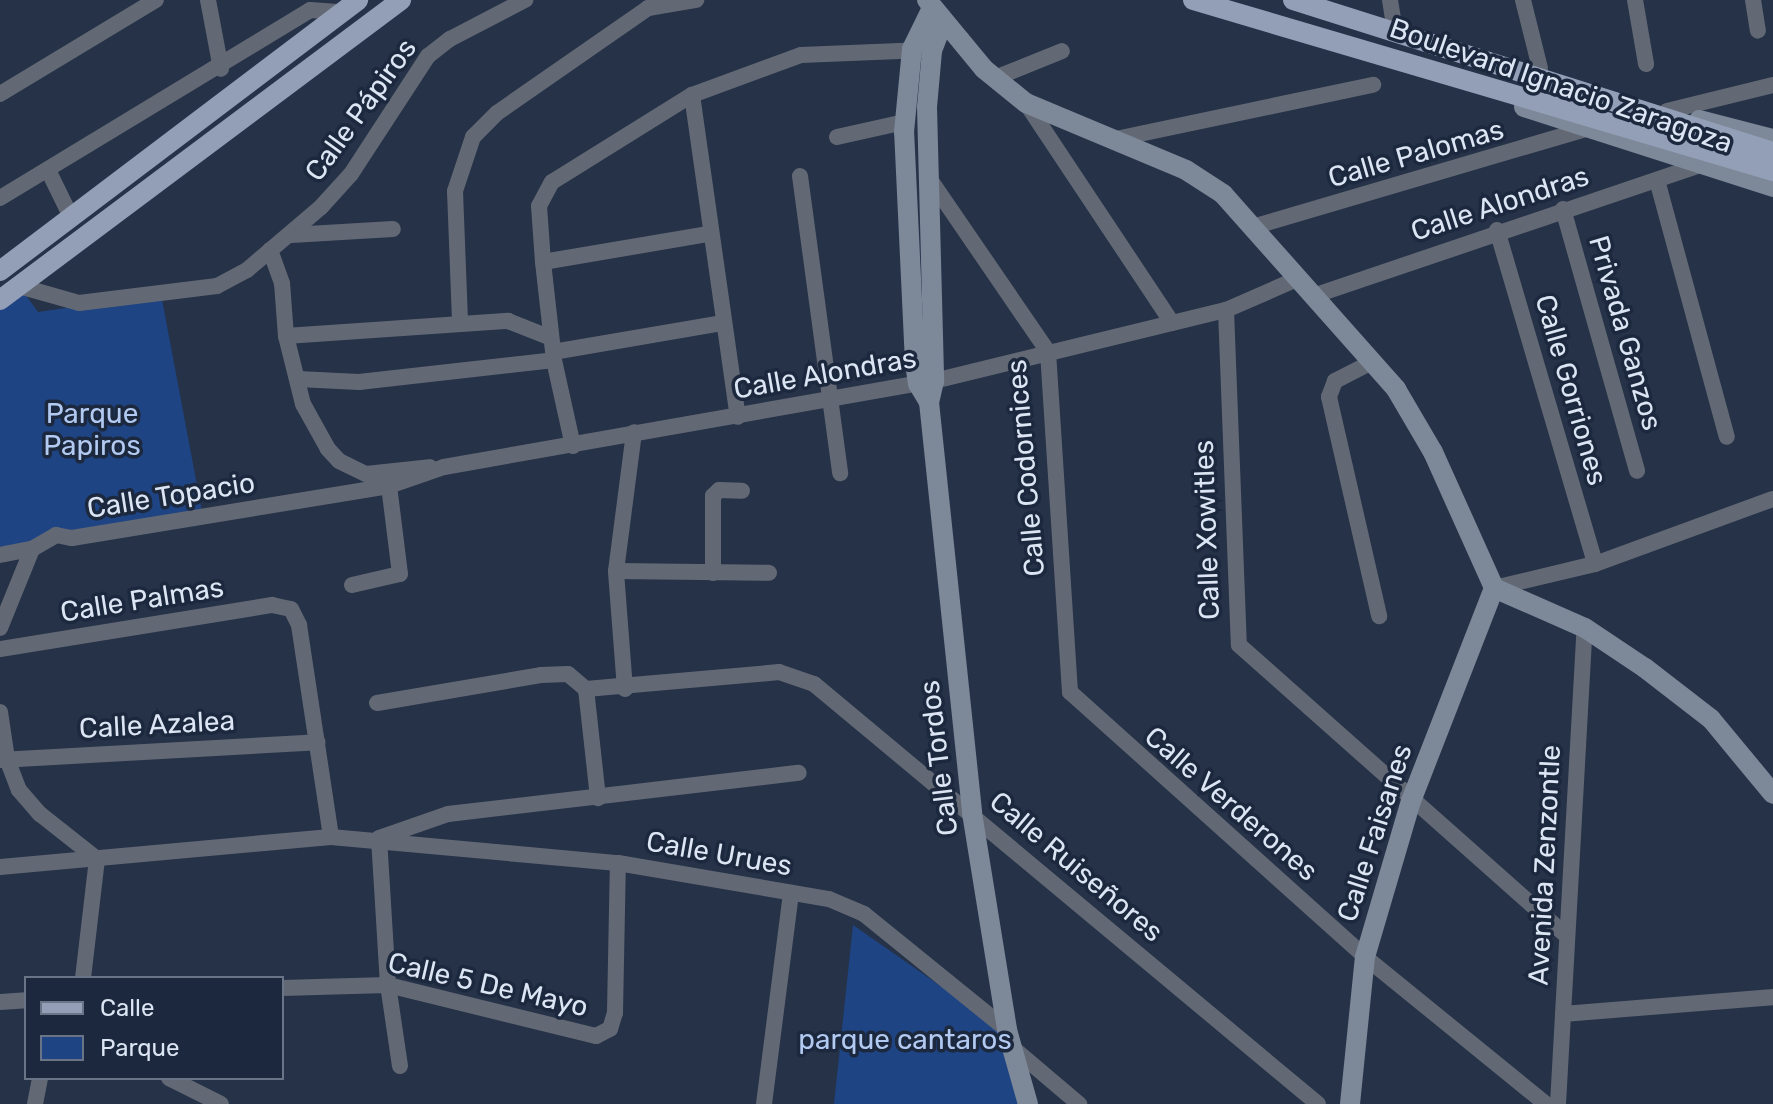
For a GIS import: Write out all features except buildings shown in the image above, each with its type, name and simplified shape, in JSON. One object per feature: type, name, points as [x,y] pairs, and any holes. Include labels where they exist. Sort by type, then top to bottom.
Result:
[{"type":"main road","points":[[0,300],[401,0]]},
{"type":"main road","name":"Boulevard Ignacio Zaragoza","points":[[1193,0],[1416,65]]},
{"type":"main road","name":"Boulevard Ignacio Zaragoza","points":[[1293,0],[1429,43]]},
{"type":"main road","points":[[0,271],[349,6]]},
{"type":"main road","points":[[1429,43],[1773,152]]},
{"type":"main road","points":[[1416,65],[1773,171]]},
{"type":"street","points":[[0,94],[156,0]]},
{"type":"street","points":[[208,0],[221,69]]},
{"type":"street","name":"Calle Pápiros","points":[[19,286],[79,303],[217,286],[291,235],[351,174],[428,56],[450,39],[525,0]]},
{"type":"street","points":[[460,321],[455,191],[467,147],[497,113],[647,4],[696,0]]},
{"type":"street","points":[[1390,0],[1395,33]]},
{"type":"street","points":[[1523,0],[1540,68]]},
{"type":"street","points":[[1635,0],[1646,64]]},
{"type":"street","points":[[1753,0],[1758,31]]},
{"type":"street","points":[[0,198],[221,69],[306,5],[349,6]]},
{"type":"street","points":[[934,11],[995,78],[1026,103],[1186,170],[1223,194],[1256,226],[1297,279],[1396,389],[1433,452],[1494,588],[1585,628],[1711,719],[1773,794]]},
{"type":"street","name":"Calle Tordos","points":[[934,11],[904,122],[927,389],[972,813],[1010,1039],[1028,1104]]},
{"type":"street","name":"Boulevard Ignacio Zaragoza","points":[[1429,43],[1470,46],[1667,111],[1773,139]]},
{"type":"street","points":[[573,446],[553,350],[543,262],[539,206],[552,182],[692,95],[801,55],[922,50]]},
{"type":"street","name":"Calle Tordos","points":[[922,50],[929,178],[927,389]]},
{"type":"street","points":[[995,78],[1062,51]]},
{"type":"street","name":"Boulevard Ignacio Zaragoza","points":[[1416,65],[1454,85],[1773,187]]},
{"type":"street","points":[[1111,140],[1373,85]]},
{"type":"street","points":[[1667,111],[1773,85]]},
{"type":"street","points":[[692,95],[709,234],[738,417]]},
{"type":"street","points":[[1026,103],[1172,323]]},
{"type":"street","points":[[837,137],[904,122]]},
{"type":"street","name":"Calle Palomas","points":[[1256,226],[1590,128]]},
{"type":"street","name":"Calle Alondras","points":[[1313,296],[1497,230],[1704,164]]},
{"type":"street","points":[[49,172],[72,219]]},
{"type":"street","points":[[800,176],[840,473]]},
{"type":"street","name":"Calle Codornices","points":[[929,178],[1048,352],[1070,692]]},
{"type":"street","points":[[1657,180],[1727,437]]},
{"type":"street","name":"Privada Ganzos","points":[[1563,209],[1637,471]]},
{"type":"street","points":[[291,235],[393,229]]},
{"type":"street","name":"Calle Gorriones","points":[[1497,230],[1595,564]]},
{"type":"street","points":[[543,262],[709,234]]},
{"type":"street","points":[[270,250],[282,283],[286,336],[315,430],[350,468],[366,474],[444,467]]},
{"type":"street","name":"Calle Alondras","points":[[355,492],[389,486],[444,467],[573,446],[634,432],[927,389],[1048,352],[1226,310],[1297,279]]},
{"type":"street","name":"Calle Xowitles","points":[[1226,310],[1239,645],[1411,801],[1567,936]]},
{"type":"street","points":[[286,336],[460,321],[508,321],[553,350]]},
{"type":"street","points":[[298,379],[359,382],[722,323]]},
{"type":"street","points":[[1372,362],[1335,381],[1329,397],[1379,616]]},
{"type":"street","points":[[377,703],[541,675],[568,674],[586,689],[625,689],[616,571],[634,432]]},
{"type":"street","points":[[352,585],[400,574],[389,486]]},
{"type":"street","points":[[713,573],[713,496],[719,490],[742,491]]},
{"type":"street","name":"Calle Topacio","points":[[0,555],[32,549],[56,535],[72,538],[355,492]]},
{"type":"street","points":[[1494,588],[1595,564],[1773,499]]},
{"type":"street","points":[[0,628],[32,549]]},
{"type":"street","points":[[616,571],[769,573]]},
{"type":"street","name":"Calle Faisanes","points":[[1350,1104],[1365,957],[1411,801],[1494,588]]},
{"type":"street","name":"Calle Palmas","points":[[0,649],[272,605],[291,609],[299,625],[317,742]]},
{"type":"street","name":"Avenida Zenzontle","points":[[1558,1104],[1585,628]]},
{"type":"street","name":"Calle Ruiseñores","points":[[625,689],[779,672],[797,675],[972,813],[1318,1104]]},
{"type":"street","points":[[586,689],[598,798]]},
{"type":"street","name":"Calle Verderones","points":[[1070,692],[1365,957],[1546,1104]]},
{"type":"street","points":[[0,712],[4,759],[19,790],[40,814],[97,859],[83,976]]},
{"type":"street","points":[[317,742],[331,837]]},
{"type":"street","name":"Calle Azalea","points":[[4,759],[317,742]]},
{"type":"street","name":"Calle Urues","points":[[379,838],[448,814],[799,773]]},
{"type":"street","name":"Calle Urues","points":[[0,867],[331,837],[379,838],[618,863],[829,899],[864,914],[1010,1039],[1079,1104]]},
{"type":"street","points":[[379,838],[388,985],[400,1066]]},
{"type":"street","name":"Calle 5 De Mayo","points":[[284,988],[388,985],[596,1036],[610,1029],[615,1013],[618,863]]},
{"type":"street","points":[[764,1104],[791,893]]},
{"type":"street","points":[[1563,1014],[1773,997]]},
{"type":"street","points":[[0,1002],[24,1000]]},
{"type":"street","points":[[35,1104],[40,1080]]},
{"type":"street","points":[[173,1080],[221,1104]]},
{"type":"green space","name":"Parque Papiros","points":[[19,286],[38,312],[161,294],[203,517],[0,547],[0,301]]},
{"type":"green space","name":"parque cantaros","points":[[853,925],[1005,1031],[1021,1104],[834,1104]]}]
